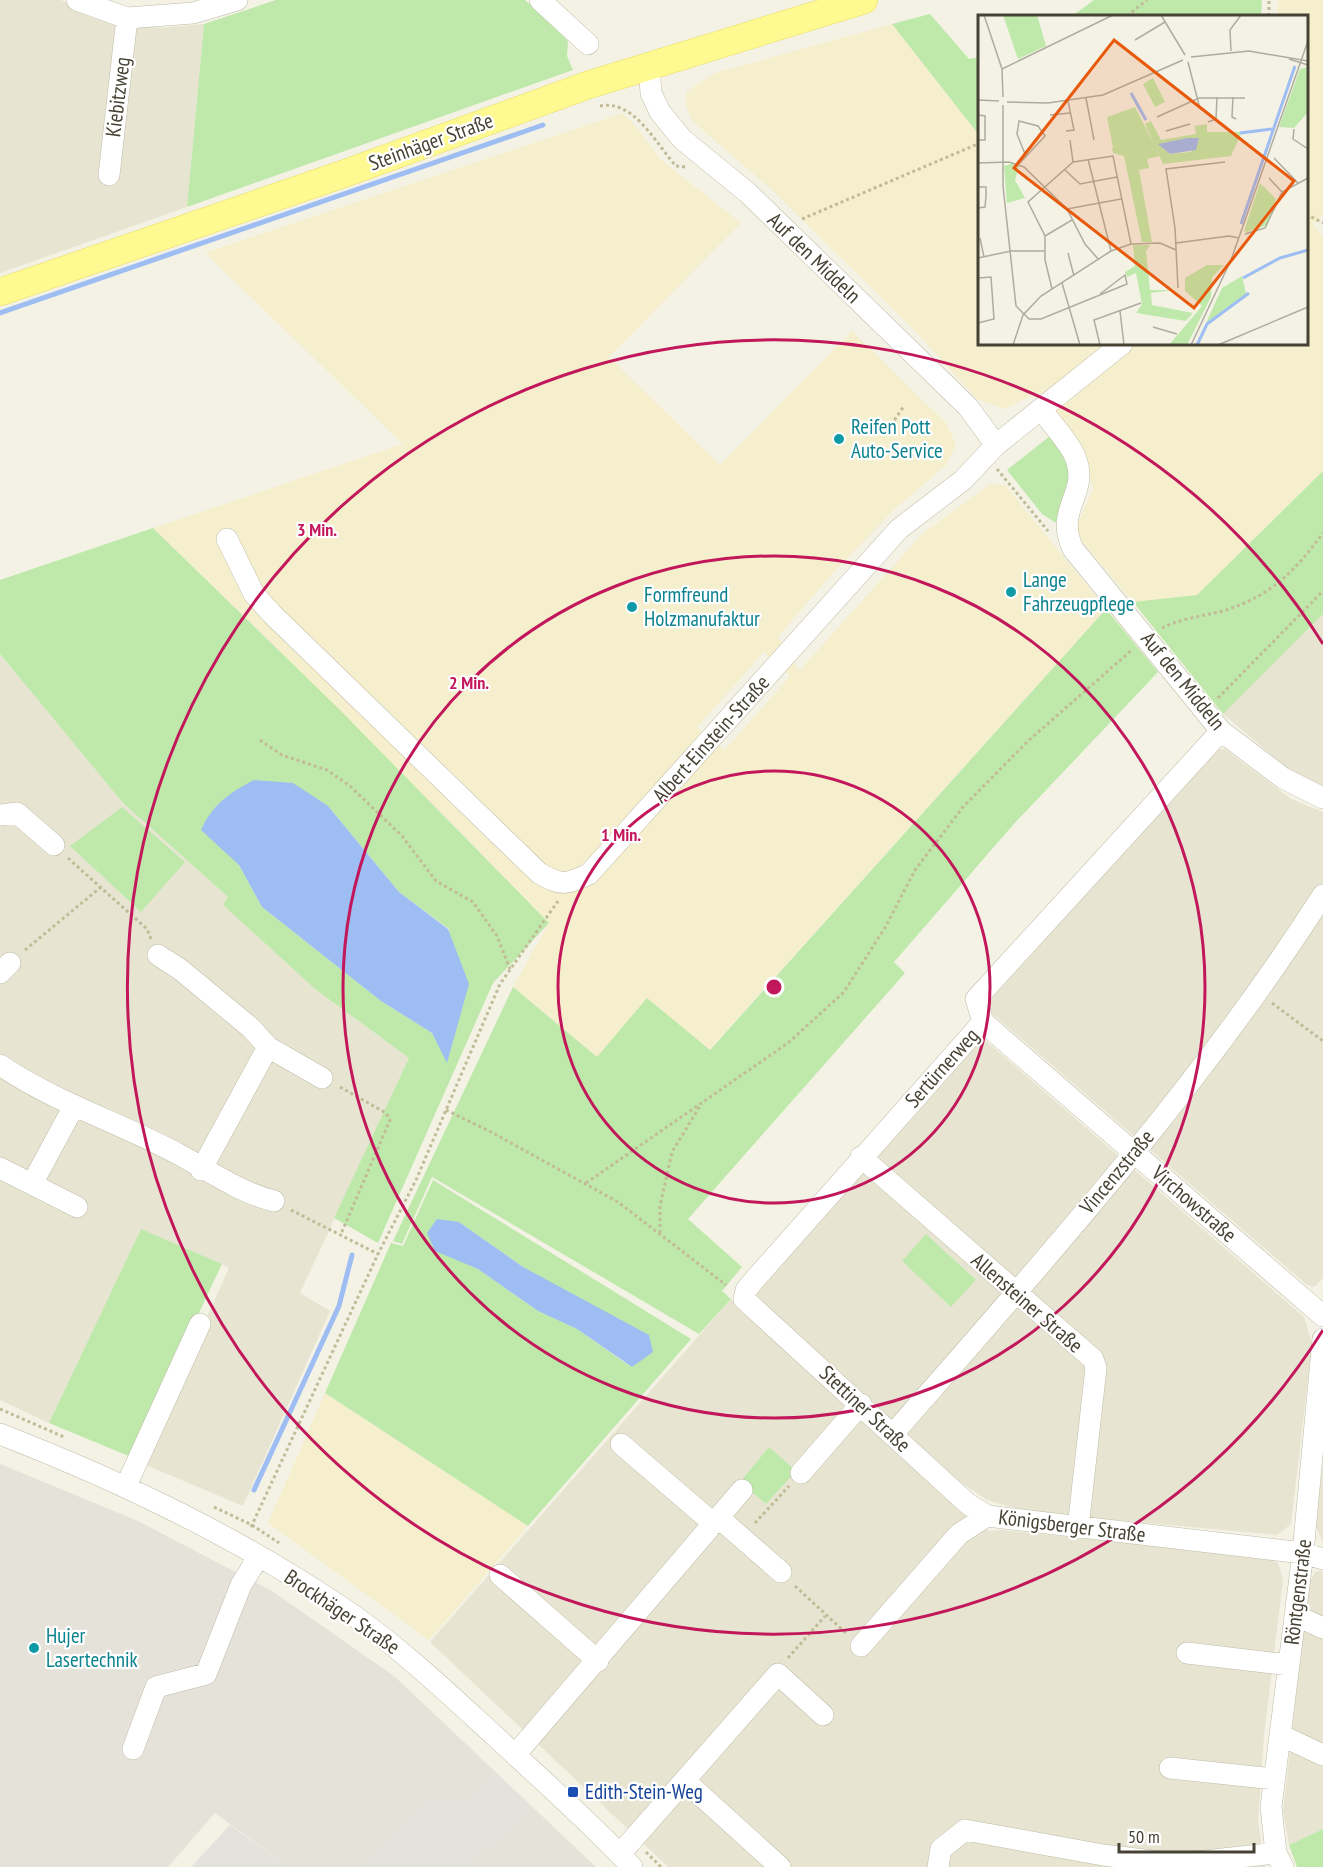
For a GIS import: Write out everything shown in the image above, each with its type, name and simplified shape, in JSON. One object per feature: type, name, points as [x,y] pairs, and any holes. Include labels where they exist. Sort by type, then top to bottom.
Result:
[{"type":"main road","name":"Steinhäger Straße","points":[[0,292],[588,85],[864,0]]},
{"type":"street","points":[[77,0],[127,18],[194,13],[237,0]]},
{"type":"street","points":[[540,0],[588,44]]},
{"type":"street","name":"Kiebitzweg","points":[[109,175],[127,18]]},
{"type":"street","name":"Auf den Middeln","points":[[649,65],[651,93],[660,112],[682,139],[748,193],[968,407],[996,445]]},
{"type":"street","name":"Albert-Einstein-Straße","points":[[569,884],[589,874],[899,529],[963,480],[996,445],[1121,345]]},
{"type":"street","name":"Auf den Middeln","points":[[1041,409],[1076,459],[1078,483],[1066,516],[1066,534],[1072,549],[1147,637],[1221,730],[1283,778],[1323,798]]},
{"type":"street","points":[[227,539],[255,594],[268,610],[539,873],[558,883],[569,884]]},
{"type":"street","name":"Sertürnerweg","points":[[744,1299],[746,1290],[861,1157],[984,1022],[976,999],[1221,730]]},
{"type":"street","points":[[0,815],[17,813],[54,845]]},
{"type":"street","name":"Vincenzstraße","points":[[893,1434],[1017,1293],[1168,1112],[1258,993],[1323,895]]},
{"type":"street","points":[[158,955],[251,1028],[268,1047],[322,1078]]},
{"type":"street","name":"Virchowstraße","points":[[984,1022],[1323,1316]]},
{"type":"street","points":[[201,1170],[268,1047]]},
{"type":"street","points":[[0,1065],[74,1106],[181,1156],[201,1170],[255,1196],[274,1201]]},
{"type":"street","points":[[32,1184],[74,1106]]},
{"type":"street","name":"Allensteiner Straße","points":[[861,1157],[1093,1359],[1096,1368],[1078,1528]]},
{"type":"street","points":[[0,1168],[77,1207]]},
{"type":"street","name":"Stettiner Straße","points":[[744,1299],[968,1504],[987,1516]]},
{"type":"street","points":[[126,1486],[200,1324]]},
{"type":"street","name":"Röntgenstraße","points":[[1279,1860],[1271,1807],[1295,1615],[1313,1556],[1323,1339]]},
{"type":"street","points":[[801,1473],[861,1404]]},
{"type":"street","name":"Brockhäger Straße","points":[[0,1434],[126,1486],[241,1544],[350,1613],[409,1658],[626,1860]]},
{"type":"street","points":[[621,1443],[717,1521],[742,1538],[781,1572]]},
{"type":"street","points":[[515,1755],[598,1661],[742,1490]]},
{"type":"street","name":"Königsberger Straße","points":[[861,1646],[959,1534],[987,1516],[1313,1556]]},
{"type":"street","points":[[133,1749],[156,1687],[206,1674],[241,1585],[260,1556]]},
{"type":"street","points":[[500,1575],[598,1661]]},
{"type":"street","points":[[1295,1615],[1323,1629]]},
{"type":"street","name":"Röntgenstraße","points":[[1187,1653],[1288,1665]]},
{"type":"street","points":[[626,1860],[685,1781],[778,1674],[823,1715]]},
{"type":"street","points":[[1280,1735],[1323,1755]]},
{"type":"street","points":[[1170,1768],[1274,1779]]},
{"type":"street","points":[[685,1781],[780,1867]]},
{"type":"street","points":[[938,1867],[941,1849],[965,1830],[1103,1855],[1176,1865],[1279,1860]]},
{"type":"path","points":[[1128,15],[1147,0]]},
{"type":"path","points":[[588,85],[595,107],[613,104],[630,112],[676,166],[687,167]]},
{"type":"path","points":[[804,217],[978,144]]},
{"type":"path","points":[[1308,215],[1323,223]]},
{"type":"path","points":[[891,425],[904,406]]},
{"type":"path","points":[[586,1183],[788,1043],[844,992],[886,926],[915,870],[963,807],[1028,741],[1147,637],[1169,625],[1227,609],[1274,589],[1307,555],[1323,533]]},
{"type":"path","points":[[1206,710],[1323,591]]},
{"type":"path","points":[[260,740],[282,755],[327,770],[350,786],[402,836],[436,881],[473,902],[497,936],[510,969]]},
{"type":"path","points":[[54,845],[147,929]]},
{"type":"path","points":[[241,1544],[378,1254],[416,1180],[500,984],[569,884]]},
{"type":"path","points":[[5,968],[100,887]]},
{"type":"path","points":[[1258,993],[1323,1041]]},
{"type":"path","points":[[322,1078],[386,1113],[390,1120],[341,1234]]},
{"type":"path","points":[[660,1233],[660,1206],[672,1152],[700,1105]]},
{"type":"path","points":[[446,1110],[586,1183],[660,1233],[744,1299]]},
{"type":"path","points":[[274,1201],[378,1254]]},
{"type":"path","points":[[742,1538],[801,1473]]},
{"type":"path","points":[[781,1572],[861,1646]]},
{"type":"path","points":[[778,1674],[781,1665],[826,1615]]},
{"type":"shaded area","points":[[0,0],[61,0],[115,23],[160,28],[204,24],[187,207],[0,273]]},
{"type":"shaded area","points":[[1278,0],[1323,0],[1323,215],[1313,224],[1323,237],[1323,471],[1197,595],[1133,602],[1074,532],[1093,489],[1084,453],[1040,392],[1004,409],[977,399],[913,329],[770,188],[693,122],[686,106],[686,92],[715,73],[892,24],[978,134],[978,345],[1308,345],[1308,15],[1277,15]]},
{"type":"shaded area","points":[[623,113],[660,159],[741,223],[609,357],[720,465],[852,331],[947,424],[956,445],[946,465],[894,510],[831,575],[778,637],[799,671],[922,534],[990,484],[1005,485],[1106,609],[709,1050],[597,1057],[513,987],[549,923],[340,710],[153,528],[403,444],[205,253]],"holes":[[[764,652],[790,676],[725,750],[697,727]]]},
{"type":"shaded area","points":[[1323,614],[1323,787],[1287,768],[1223,714]]},
{"type":"shaded area","points":[[0,654],[123,803],[228,897],[223,905],[315,989],[409,1058],[300,1293],[330,1311],[243,1506],[141,1463],[229,1268],[222,1264],[141,1230],[49,1423],[0,1400]]},
{"type":"shaded area","points":[[1225,749],[1291,799],[1323,812],[1323,1278],[1314,1287],[1306,1284],[989,1011],[988,1003],[1215,750]]},
{"type":"shaded area","points":[[986,1041],[1304,1317],[1312,1343],[1291,1524],[1277,1535],[1027,1512],[987,1500],[946,1472],[757,1301],[754,1291],[972,1044]]},
{"type":"shaded area","points":[[731,1299],[989,1531],[1002,1530],[1267,1557],[1278,1563],[1283,1580],[1264,1735],[1258,1821],[1265,1867],[668,1867],[430,1642]]},
{"type":"shaded area","points":[[325,1393],[528,1526],[429,1640],[268,1523]]},
{"type":"shaded area","points":[[1323,1460],[1323,1543],[1316,1527]]},
{"type":"shaded area","points":[[0,1464],[138,1521],[272,1591],[394,1676],[596,1867],[288,1867],[215,1813],[168,1867],[0,1867]]},
{"type":"shaded area","points":[[1316,1571],[1323,1571],[1323,1829],[1289,1845],[1283,1811],[1309,1583]]},
{"type":"shaded area","points":[[496,1773],[531,1807],[467,1867],[362,1867],[431,1801],[464,1803]]},
{"type":"shaded area","points":[[230,1825],[288,1867],[191,1867]]},
{"type":"green space","points":[[276,0],[525,0],[568,41],[567,56],[573,70],[187,207],[204,24]]},
{"type":"green space","points":[[1094,0],[1262,0],[1261,15],[1073,15]]},
{"type":"green space","points":[[930,14],[969,59],[978,57],[978,134],[892,24]]},
{"type":"green space","points":[[1050,436],[1065,461],[1069,478],[1056,523],[1042,514],[1007,470]]},
{"type":"green space","points":[[1323,471],[1323,614],[1223,714],[1133,602],[1197,595]]},
{"type":"green space","points":[[153,528],[340,710],[549,923],[493,983],[378,1243],[334,1218],[409,1058],[315,989],[223,905],[228,897],[123,803],[0,654],[0,580]],"holes":[[[328,806],[399,892],[449,929],[447,1061],[432,1033],[381,1001],[262,907],[239,865]]]},
{"type":"green space","points":[[1106,609],[1158,672],[1013,825],[894,962],[905,973],[688,1219],[742,1267],[722,1291],[731,1299],[699,1334],[432,1177],[402,1244],[393,1241],[513,987],[597,1057],[647,998],[710,1050]]},
{"type":"green space","points":[[122,807],[185,862],[141,912],[70,846]]},
{"type":"green space","points":[[433,1180],[691,1339],[528,1526],[325,1393],[391,1243],[403,1246]],"holes":[[[459,1222],[523,1267],[631,1367],[577,1329],[538,1311],[478,1269]]]},
{"type":"green space","points":[[141,1229],[222,1264],[131,1457],[49,1423]]},
{"type":"green space","points":[[926,1234],[976,1280],[951,1307],[902,1261]]},
{"type":"green space","points":[[769,1447],[796,1471],[766,1504],[740,1482]]},
{"type":"green space","points":[[1323,1829],[1323,1867],[1297,1867],[1289,1845]]},
{"type":"water","points":[[254,780],[293,783],[328,806],[399,892],[448,929],[469,984],[447,1063],[432,1033],[381,1001],[262,907],[239,865],[201,830],[216,806],[236,790]]},
{"type":"water","points":[[437,1219],[459,1222],[523,1267],[649,1335],[653,1352],[632,1367],[577,1329],[538,1311],[478,1269],[435,1251],[427,1233]]},
{"type":"waterway","points":[[0,313],[543,125]]},
{"type":"waterway","points":[[254,1490],[339,1306],[352,1255]]},
{"type":"place","name":"Reifen Pott Auto-Service","points":[[839,439]]},
{"type":"place","name":"Lange Fahrzeugpflege","points":[[1011,592]]},
{"type":"place","name":"Formfreund Holzmanufaktur","points":[[632,607]]},
{"type":"place","name":"Hujer Lasertechnik","points":[[34,1648]]},
{"type":"place","name":"Edith-Stein-Weg","points":[[573,1792]]}]
